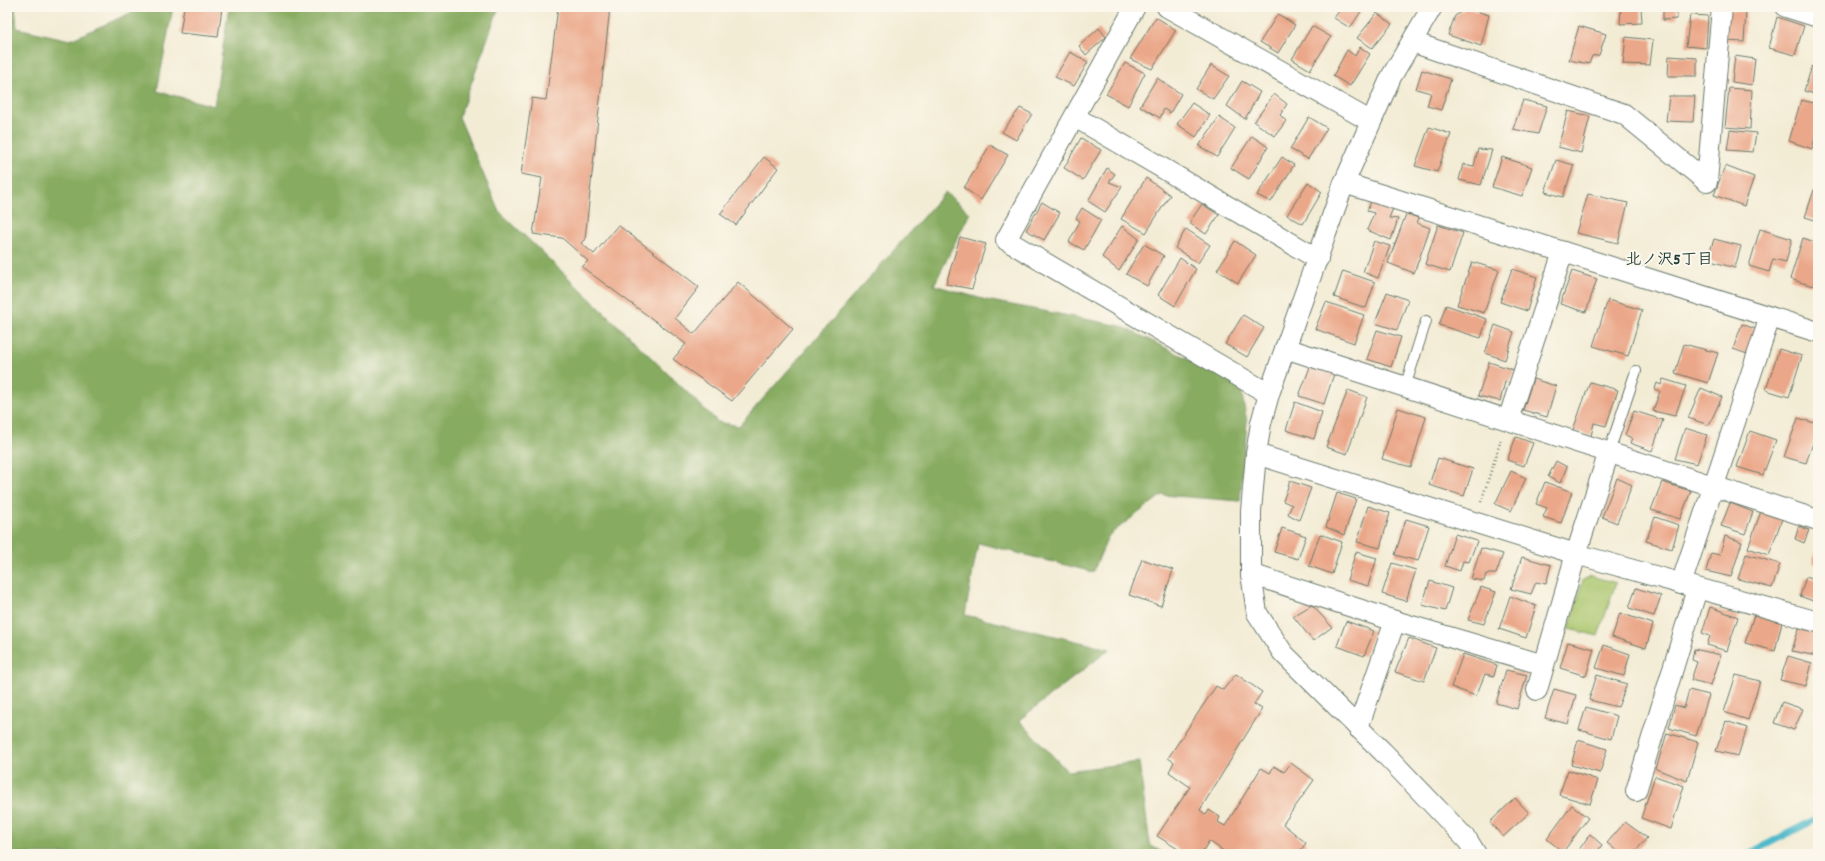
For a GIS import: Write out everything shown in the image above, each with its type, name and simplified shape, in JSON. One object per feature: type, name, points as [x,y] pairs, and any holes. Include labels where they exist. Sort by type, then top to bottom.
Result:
[{"type":"street","points":[[1135,7],[1006,240],[1269,394]]},
{"type":"street","points":[[1167,7],[1370,121]]},
{"type":"street","points":[[1432,7],[1391,77],[1370,121],[1344,183],[1269,394],[1261,422],[1256,454],[1251,511],[1251,574],[1257,613],[1283,653],[1468,841],[1476,854]]},
{"type":"street","points":[[1412,42],[1624,114],[1707,182],[1722,7]]},
{"type":"street","points":[[1786,7],[1818,17]]},
{"type":"street","points":[[1075,117],[1318,258]]},
{"type":"street","points":[[1344,183],[1818,332]]},
{"type":"street","points":[[1508,420],[1563,252]]},
{"type":"street","points":[[1636,791],[1714,486],[1770,317]]},
{"type":"street","points":[[1285,348],[1818,520]]},
{"type":"street","points":[[1536,690],[1576,554],[1609,452]]},
{"type":"street","points":[[1256,454],[1576,554],[1689,587],[1818,622]]},
{"type":"street","points":[[1251,574],[1395,621],[1544,666]]},
{"type":"street","points":[[1358,728],[1395,621]]},
{"type":"lane","points":[[1405,387],[1426,321]]},
{"type":"lane","points":[[1609,452],[1636,372]]},
{"type":"path","points":[[1474,522],[1508,420]]},
{"type":"green space","points":[[7,7],[15,7],[17,28],[70,40],[144,7],[173,7],[157,91],[214,106],[229,7],[499,7],[459,117],[499,211],[718,422],[739,426],[945,192],[970,213],[934,285],[986,300],[1121,326],[1240,384],[1247,422],[1240,501],[1162,495],[1109,535],[1093,572],[978,543],[965,615],[1110,649],[1019,720],[1067,771],[1139,762],[1150,845],[1165,854],[7,854]]},
{"type":"green space","points":[[1591,576],[1616,583],[1598,636],[1569,629],[1583,580]]},
{"type":"building","points":[[184,7],[222,8],[218,37],[180,33]]},
{"type":"building","points":[[558,7],[610,7],[585,239],[581,243],[594,254],[618,225],[699,287],[675,318],[694,334],[738,282],[793,329],[732,401],[673,359],[686,344],[582,267],[588,261],[562,238],[533,234],[542,178],[521,174],[532,98],[546,100]]},
{"type":"building","points":[[1299,7],[1311,7],[1308,12]]},
{"type":"building","points":[[1342,7],[1364,7],[1350,28],[1334,18]]},
{"type":"building","points":[[1621,7],[1641,7],[1642,23],[1620,24]]},
{"type":"building","points":[[1663,7],[1677,7],[1677,19],[1663,20]]},
{"type":"building","points":[[1466,8],[1489,15],[1481,46],[1448,35],[1455,16]]},
{"type":"building","points":[[1728,10],[1746,11],[1744,42],[1725,41]]},
{"type":"building","points":[[1377,13],[1392,24],[1372,48],[1357,38]]},
{"type":"building","points":[[1278,14],[1295,25],[1278,53],[1260,42]]},
{"type":"building","points":[[1690,15],[1708,16],[1706,48],[1686,46]]},
{"type":"building","points":[[1156,17],[1176,30],[1152,69],[1130,59]]},
{"type":"building","points":[[1777,17],[1804,26],[1795,55],[1769,48]]},
{"type":"building","points":[[1312,26],[1331,37],[1310,70],[1292,59]]},
{"type":"building","points":[[1579,26],[1606,34],[1599,55],[1592,56],[1589,64],[1569,60]]},
{"type":"building","points":[[1099,28],[1106,37],[1086,55],[1079,46]]},
{"type":"building","points":[[1626,37],[1653,40],[1650,65],[1623,64]]},
{"type":"building","points":[[1360,47],[1370,54],[1350,86],[1333,76],[1347,50],[1355,56]]},
{"type":"building","points":[[1070,52],[1088,62],[1074,86],[1055,77]]},
{"type":"building","points":[[1669,56],[1697,58],[1697,76],[1668,76]]},
{"type":"building","points":[[1735,56],[1755,59],[1752,85],[1732,82]]},
{"type":"building","points":[[1125,63],[1145,73],[1128,106],[1106,94]]},
{"type":"building","points":[[1211,65],[1229,76],[1213,99],[1196,89]]},
{"type":"building","points":[[1812,66],[1818,67],[1818,95],[1804,91]]},
{"type":"building","points":[[1422,70],[1451,79],[1441,110],[1427,106],[1431,93],[1416,89]]},
{"type":"building","points":[[1157,78],[1181,94],[1170,113],[1164,109],[1160,118],[1140,106]]},
{"type":"building","points":[[1242,81],[1260,92],[1245,119],[1227,106]]},
{"type":"building","points":[[1729,88],[1752,90],[1750,129],[1725,127]]},
{"type":"building","points":[[1274,94],[1287,104],[1280,115],[1286,121],[1275,136],[1254,122]]},
{"type":"building","points":[[1669,96],[1695,96],[1693,122],[1666,121]]},
{"type":"building","points":[[1523,100],[1547,106],[1538,134],[1513,129]]},
{"type":"building","points":[[1801,100],[1818,104],[1818,126],[1812,149],[1789,141]]},
{"type":"building","points":[[1192,103],[1210,115],[1196,137],[1177,124]]},
{"type":"building","points":[[1020,108],[1032,114],[1016,140],[1002,132]]},
{"type":"building","points":[[1568,111],[1590,116],[1581,153],[1558,147]]},
{"type":"building","points":[[1219,117],[1235,128],[1217,157],[1199,146]]},
{"type":"building","points":[[1309,117],[1327,128],[1308,159],[1290,149]]},
{"type":"building","points":[[1429,127],[1451,134],[1437,172],[1415,166]]},
{"type":"building","points":[[1730,130],[1756,133],[1753,152],[1727,150]]},
{"type":"building","points":[[1252,136],[1268,147],[1249,179],[1231,168]]},
{"type":"building","points":[[1081,138],[1101,150],[1083,180],[1064,168]]},
{"type":"building","points":[[990,145],[1008,155],[981,200],[964,188]]},
{"type":"building","points":[[1478,149],[1492,150],[1481,185],[1459,180],[1463,164],[1474,166]]},
{"type":"building","points":[[764,157],[778,168],[736,225],[720,214]]},
{"type":"building","points":[[1282,157],[1294,165],[1271,202],[1257,195]]},
{"type":"building","points":[[1502,157],[1532,167],[1522,196],[1492,187]]},
{"type":"building","points":[[1556,160],[1574,165],[1563,197],[1545,192]]},
{"type":"building","points":[[1725,166],[1754,177],[1744,206],[1714,195]]},
{"type":"building","points":[[1107,168],[1115,174],[1109,182],[1122,187],[1105,212],[1088,201]]},
{"type":"building","points":[[1146,178],[1170,195],[1146,233],[1121,219]]},
{"type":"building","points":[[1308,182],[1322,192],[1303,224],[1287,215]]},
{"type":"building","points":[[1814,190],[1818,191],[1818,221],[1805,217]]},
{"type":"building","points":[[1588,194],[1628,203],[1618,243],[1576,233]]},
{"type":"building","points":[[1372,199],[1394,206],[1389,218],[1398,219],[1391,240],[1367,230],[1374,213],[1367,211]]},
{"type":"building","points":[[1042,202],[1060,213],[1044,240],[1026,230]]},
{"type":"building","points":[[1202,204],[1219,215],[1206,234],[1189,223]]},
{"type":"building","points":[[1082,208],[1101,220],[1084,250],[1069,242],[1080,221],[1076,218]]},
{"type":"building","points":[[1406,214],[1419,218],[1417,223],[1430,228],[1414,273],[1388,263]]},
{"type":"building","points":[[1438,225],[1463,233],[1450,272],[1425,264]]},
{"type":"building","points":[[1122,226],[1139,239],[1119,271],[1102,257]]},
{"type":"building","points":[[1186,229],[1210,245],[1198,263],[1175,248]]},
{"type":"building","points":[[1760,229],[1792,239],[1786,262],[1773,259],[1769,272],[1749,266]]},
{"type":"building","points":[[960,237],[986,244],[972,289],[946,284]]},
{"type":"building","points":[[1803,238],[1818,243],[1818,270],[1813,286],[1790,279]]},
{"type":"building","points":[[1714,239],[1741,246],[1735,268],[1707,260]]},
{"type":"building","points":[[1235,241],[1256,255],[1238,283],[1217,270]]},
{"type":"building","points":[[1374,241],[1390,246],[1378,278],[1363,272]]},
{"type":"building","points":[[1144,244],[1164,256],[1147,286],[1126,274]]},
{"type":"building","points":[[1180,258],[1196,269],[1175,306],[1158,295]]},
{"type":"building","points":[[1472,262],[1499,270],[1484,313],[1457,305]]},
{"type":"building","points":[[1512,269],[1537,277],[1527,311],[1500,302]]},
{"type":"building","points":[[1343,271],[1375,282],[1366,308],[1334,297]]},
{"type":"building","points":[[1572,271],[1597,279],[1586,312],[1560,304]]},
{"type":"building","points":[[1387,292],[1408,300],[1397,330],[1375,323]]},
{"type":"building","points":[[1608,300],[1642,310],[1628,356],[1593,346]]},
{"type":"building","points":[[1326,302],[1364,315],[1354,343],[1315,329]]},
{"type":"building","points":[[1446,305],[1487,319],[1481,338],[1439,325]]},
{"type":"building","points":[[1243,315],[1264,328],[1247,357],[1225,344]]},
{"type":"building","points":[[1742,324],[1758,330],[1750,355],[1733,349]]},
{"type":"building","points":[[1495,325],[1514,332],[1505,360],[1485,353]]},
{"type":"building","points":[[1377,330],[1401,337],[1391,367],[1367,359]]},
{"type":"building","points":[[1684,344],[1718,353],[1708,383],[1675,373]]},
{"type":"building","points":[[1779,349],[1802,356],[1789,397],[1766,390]]},
{"type":"building","points":[[1489,362],[1514,370],[1510,383],[1505,382],[1500,401],[1478,396]]},
{"type":"building","points":[[1310,367],[1334,374],[1324,404],[1299,396]]},
{"type":"building","points":[[1533,379],[1556,386],[1547,417],[1523,410]]},
{"type":"building","points":[[1663,379],[1686,386],[1675,416],[1653,411],[1660,391],[1655,389],[1657,383],[1661,385]]},
{"type":"building","points":[[1590,382],[1618,390],[1606,426],[1594,423],[1591,436],[1573,430]]},
{"type":"building","points":[[1701,388],[1722,397],[1709,425],[1688,418]]},
{"type":"building","points":[[1348,390],[1367,397],[1347,454],[1326,447]]},
{"type":"building","points":[[1295,402],[1322,412],[1314,439],[1286,430]]},
{"type":"building","points":[[1398,408],[1426,417],[1411,467],[1382,459]]},
{"type":"building","points":[[1634,411],[1663,420],[1652,451],[1630,443],[1632,438],[1625,435]]},
{"type":"building","points":[[1798,418],[1818,424],[1818,429],[1806,463],[1784,457]]},
{"type":"building","points":[[1685,428],[1707,435],[1697,464],[1675,459]]},
{"type":"building","points":[[1750,431],[1776,440],[1763,475],[1737,467]]},
{"type":"building","points":[[1516,437],[1533,443],[1524,466],[1507,460]]},
{"type":"building","points":[[1438,458],[1473,469],[1464,496],[1429,485]]},
{"type":"building","points":[[1556,461],[1567,467],[1560,483],[1548,477]]},
{"type":"building","points":[[1511,471],[1526,478],[1511,511],[1495,504]]},
{"type":"building","points":[[1617,478],[1632,485],[1617,523],[1602,517]]},
{"type":"building","points":[[1290,481],[1311,488],[1299,520],[1288,514],[1292,505],[1283,501]]},
{"type":"building","points":[[1545,482],[1572,492],[1561,523],[1543,517],[1547,508],[1536,504]]},
{"type":"building","points":[[1662,482],[1691,491],[1680,519],[1651,510]]},
{"type":"building","points":[[1818,483],[1818,494],[1814,493]]},
{"type":"building","points":[[1337,493],[1356,499],[1344,535],[1326,527]]},
{"type":"building","points":[[1730,503],[1753,512],[1745,534],[1721,526]]},
{"type":"building","points":[[1368,506],[1390,513],[1380,548],[1357,542]]},
{"type":"building","points":[[1761,511],[1782,519],[1769,555],[1748,548]]},
{"type":"building","points":[[1655,517],[1679,525],[1672,549],[1646,541]]},
{"type":"building","points":[[1406,519],[1429,526],[1418,561],[1395,555]]},
{"type":"building","points":[[1799,526],[1809,530],[1804,543],[1795,539]]},
{"type":"building","points":[[1282,528],[1306,536],[1298,559],[1274,552]]},
{"type":"building","points":[[1320,534],[1342,542],[1332,574],[1309,566]]},
{"type":"building","points":[[1455,534],[1477,541],[1469,562],[1463,561],[1460,571],[1445,566]]},
{"type":"building","points":[[1725,536],[1742,542],[1731,577],[1706,571],[1711,553],[1720,555]]},
{"type":"building","points":[[1818,547],[1818,565],[1812,563]]},
{"type":"building","points":[[1481,548],[1503,554],[1496,574],[1486,574],[1484,581],[1471,579]]},
{"type":"building","points":[[1356,552],[1377,558],[1368,586],[1347,580]]},
{"type":"building","points":[[1746,554],[1780,564],[1772,588],[1738,579]]},
{"type":"building","points":[[1522,557],[1551,565],[1546,584],[1536,582],[1531,594],[1511,589]]},
{"type":"building","points":[[1142,559],[1173,570],[1161,606],[1129,595]]},
{"type":"building","points":[[1392,563],[1416,570],[1406,601],[1382,594]]},
{"type":"building","points":[[1806,577],[1818,581],[1818,603],[1800,596]]},
{"type":"building","points":[[1430,581],[1452,588],[1445,611],[1422,605]]},
{"type":"building","points":[[1481,587],[1496,592],[1484,624],[1468,620]]},
{"type":"building","points":[[1636,588],[1661,596],[1654,616],[1629,608]]},
{"type":"building","points":[[1510,596],[1536,606],[1526,638],[1499,629]]},
{"type":"building","points":[[1312,605],[1332,627],[1313,641],[1293,616]]},
{"type":"building","points":[[1710,607],[1738,617],[1727,651],[1707,645],[1710,636],[1702,633]]},
{"type":"building","points":[[1620,613],[1653,624],[1646,648],[1612,637]]},
{"type":"building","points":[[1754,615],[1782,622],[1775,651],[1745,643]]},
{"type":"building","points":[[1346,621],[1374,631],[1364,656],[1337,646]]},
{"type":"building","points":[[1799,628],[1818,633],[1817,656],[1792,651]]},
{"type":"building","points":[[1409,638],[1436,648],[1424,681],[1395,672]]},
{"type":"building","points":[[1568,642],[1594,649],[1586,676],[1560,668]]},
{"type":"building","points":[[1604,645],[1630,654],[1624,676],[1596,668]]},
{"type":"building","points":[[1694,649],[1721,655],[1711,685],[1691,680],[1697,662],[1692,660]]},
{"type":"building","points":[[1463,654],[1497,665],[1494,676],[1485,674],[1476,696],[1451,687]]},
{"type":"building","points":[[1788,656],[1812,663],[1806,686],[1780,680]]},
{"type":"building","points":[[1506,670],[1527,675],[1517,709],[1496,703]]},
{"type":"building","points":[[1236,674],[1262,692],[1254,704],[1262,709],[1200,810],[1206,815],[1209,810],[1220,817],[1218,822],[1225,826],[1261,768],[1270,773],[1274,766],[1284,772],[1291,763],[1314,780],[1283,824],[1306,843],[1298,854],[1228,854],[1209,841],[1201,854],[1186,854],[1157,836],[1190,787],[1169,772],[1174,762],[1168,758],[1216,686],[1223,690]]},
{"type":"building","points":[[1597,675],[1627,684],[1618,707],[1589,700]]},
{"type":"building","points":[[1736,675],[1760,681],[1748,720],[1724,712]]},
{"type":"building","points":[[1554,689],[1576,695],[1568,724],[1545,718]]},
{"type":"building","points":[[1689,690],[1709,695],[1696,736],[1669,728],[1675,705],[1684,708]]},
{"type":"building","points":[[1782,702],[1803,709],[1794,730],[1774,723]]},
{"type":"building","points":[[1586,707],[1617,716],[1611,739],[1579,730]]},
{"type":"building","points":[[1726,721],[1747,728],[1738,756],[1716,751]]},
{"type":"building","points":[[1667,733],[1698,742],[1687,781],[1656,769]]},
{"type":"building","points":[[1578,740],[1607,749],[1600,773],[1571,765]]},
{"type":"building","points":[[1568,770],[1598,780],[1590,804],[1559,795]]},
{"type":"building","points":[[1655,776],[1684,786],[1671,829],[1641,818]]},
{"type":"building","points":[[1515,798],[1529,813],[1503,837],[1490,822]]},
{"type":"building","points":[[1572,805],[1588,818],[1563,852],[1547,839]]},
{"type":"building","points":[[1625,822],[1647,838],[1633,854],[1621,854],[1607,843]]},
{"type":"building","points":[[1590,834],[1602,845],[1599,849],[1604,854],[1576,854]]},
{"type":"waterway","points":[[1748,854],[1818,818]]},
{"type":"district","name":"北ノ沢5丁目","points":[[1669,260]]}]
